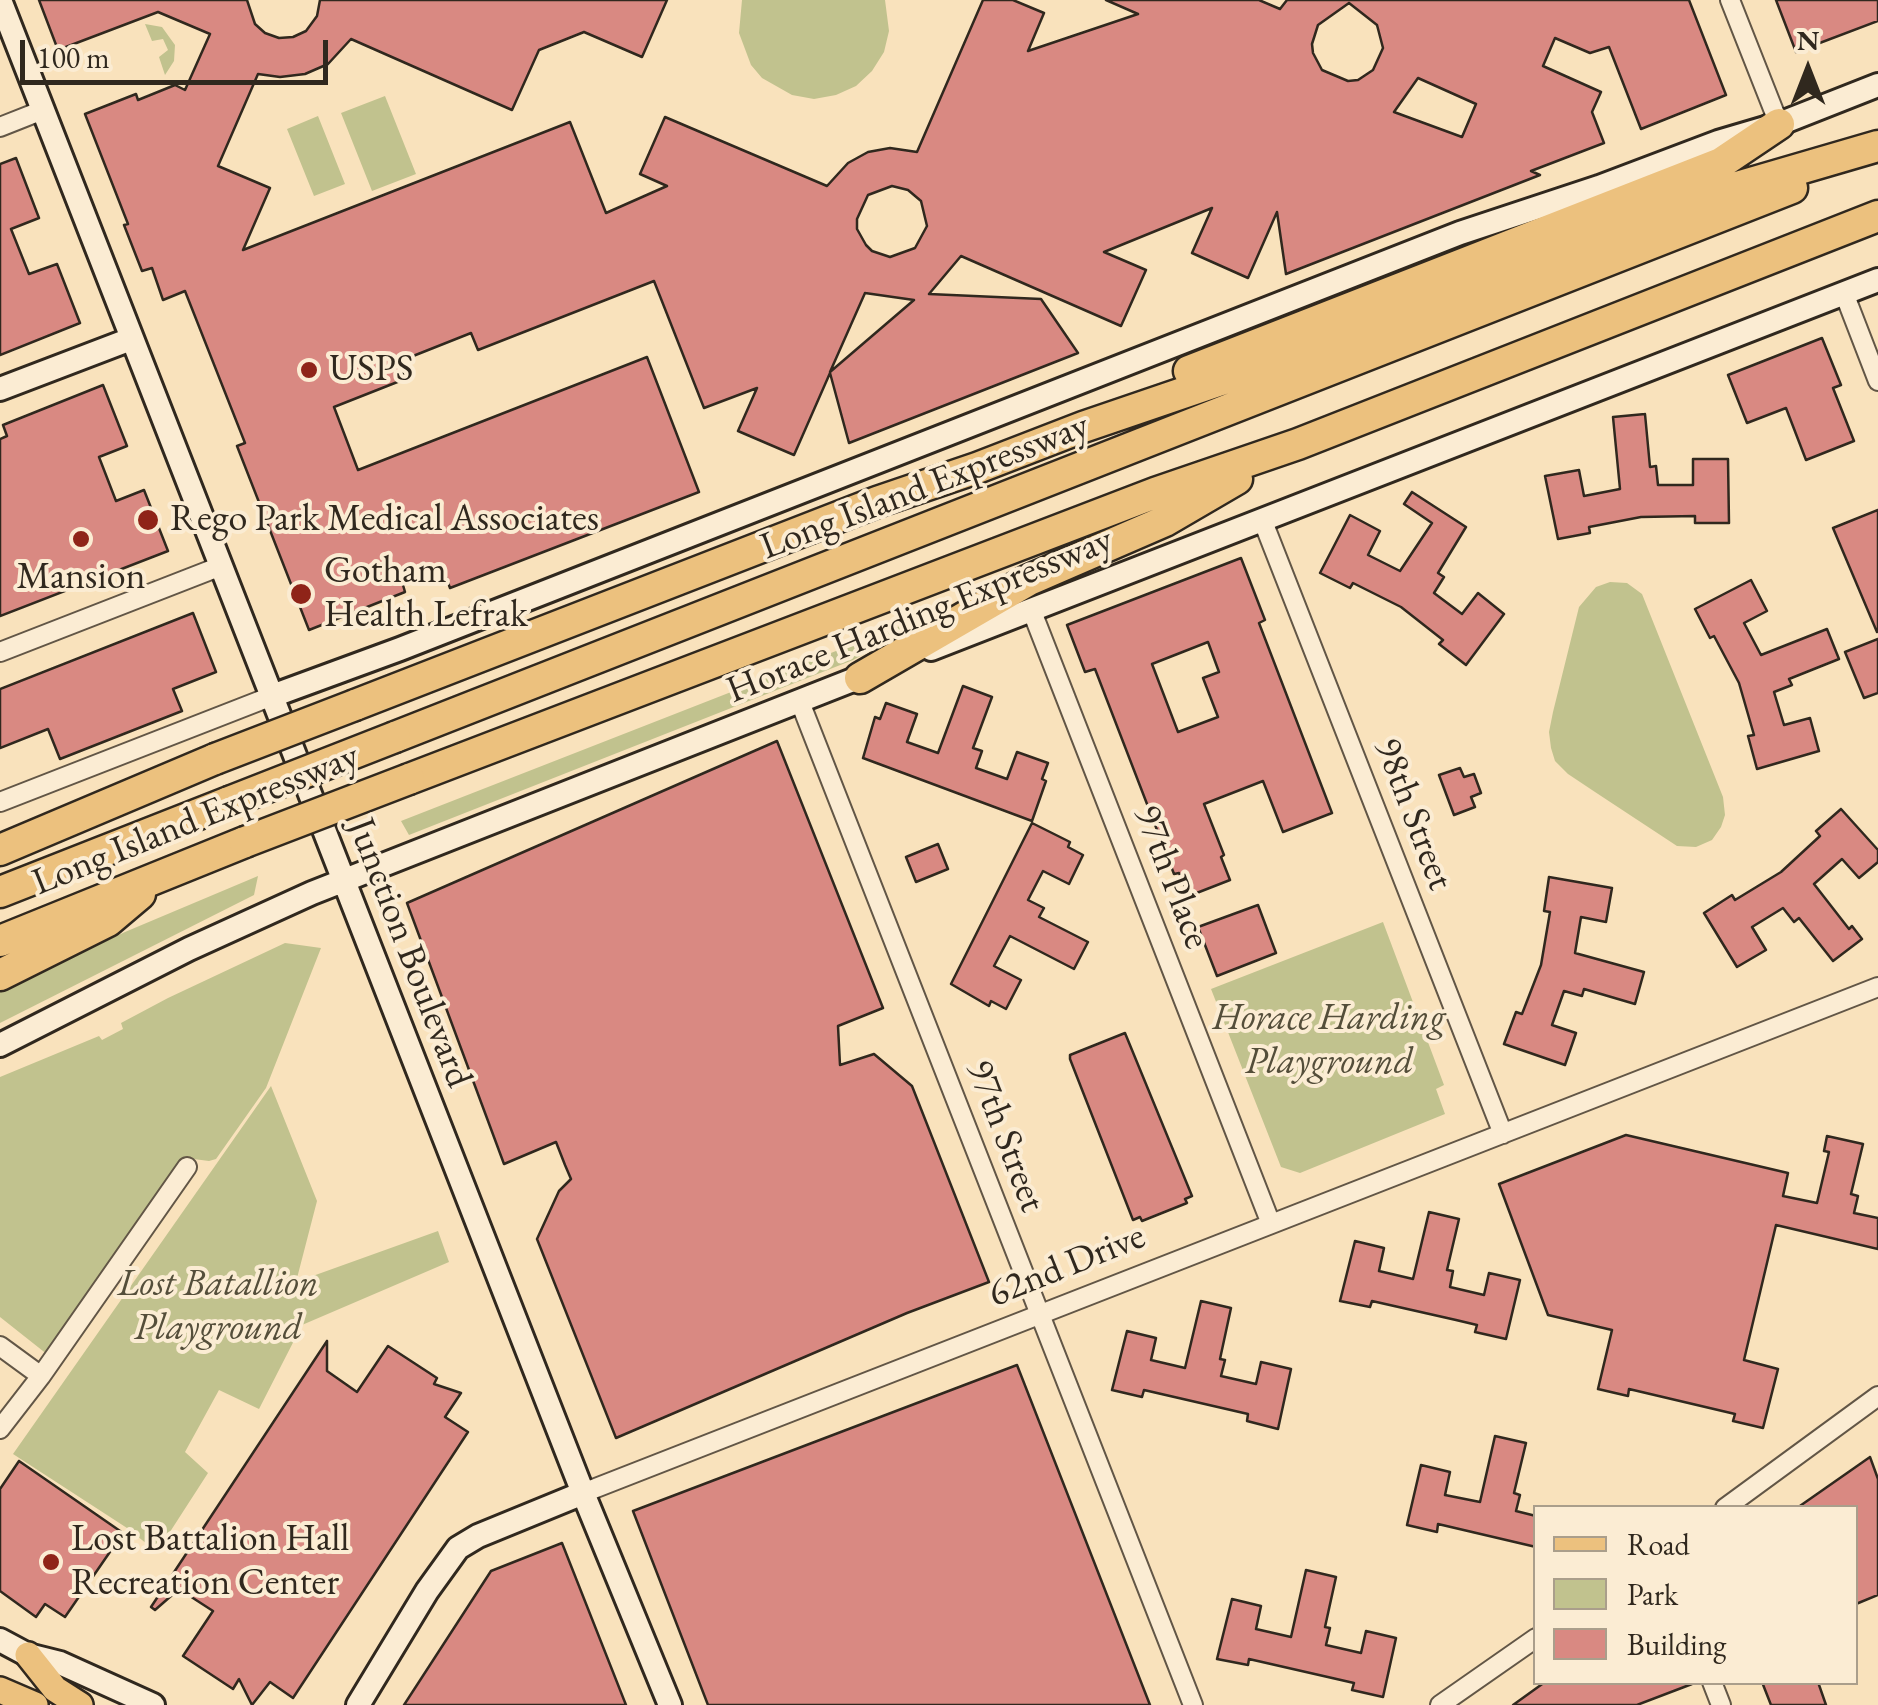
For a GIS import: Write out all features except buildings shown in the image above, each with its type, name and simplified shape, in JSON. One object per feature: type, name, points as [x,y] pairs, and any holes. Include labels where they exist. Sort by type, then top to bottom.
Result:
[{"type":"highway","points":[[877,502],[989,451],[1721,163],[1778,124]]},
{"type":"highway","points":[[0,850],[214,759],[877,502],[1178,394],[1332,344],[1734,188],[1878,149]]},
{"type":"highway","name":"Long Island Expressway","points":[[0,892],[1739,210],[1878,149]]},
{"type":"highway","name":"Long Island Expressway","points":[[0,941],[244,842],[1136,500],[1298,444],[1869,222]]},
{"type":"highway","points":[[860,678],[1029,580],[1164,520],[1298,444]]},
{"type":"highway","points":[[0,838],[140,789]]},
{"type":"highway","points":[[0,976],[108,920],[162,876]]},
{"type":"main road","name":"Junction Boulevard","points":[[0,0],[582,1493],[670,1705]]},
{"type":"main road","points":[[272,696],[1443,240],[1878,86]]},
{"type":"main road","name":"Horace Harding Expressway","points":[[0,1044],[188,949],[343,881],[1878,280]]},
{"type":"main road","points":[[0,390],[131,339]]},
{"type":"main road","name":"62nd Drive","points":[[358,1705],[427,1591],[458,1548],[582,1493]]},
{"type":"main road","points":[[0,1640],[28,1656],[60,1663],[153,1705]]},
{"type":"main road","points":[[28,1656],[54,1689],[80,1705]]},
{"type":"main road","points":[[0,1690],[35,1705]]},
{"type":"street","points":[[1730,0],[1778,124]]},
{"type":"street","points":[[0,127],[42,110]]},
{"type":"street","points":[[1844,293],[1878,381]]},
{"type":"street","name":"98th Street","points":[[1262,519],[1503,1134]]},
{"type":"street","points":[[0,652],[220,566]]},
{"type":"street","name":"97th Place","points":[[1030,610],[1271,1224]]},
{"type":"street","points":[[0,802],[272,696]]},
{"type":"street","name":"97th Street","points":[[800,702],[1193,1705]]},
{"type":"street","name":"62nd Drive","points":[[582,1493],[1878,987]]},
{"type":"street","points":[[0,1429],[187,1167]]},
{"type":"street","points":[[0,1346],[41,1376]]},
{"type":"street","points":[[1730,1505],[1878,1396]]},
{"type":"street","points":[[1440,1705],[1533,1640]]},
{"type":"green space","points":[[742,0],[885,0],[889,31],[884,52],[856,86],[814,99],[792,95],[762,78],[751,65],[739,33]]},
{"type":"green space","points":[[145,24],[162,27],[175,45],[174,61],[165,75],[159,57],[168,50],[163,39],[152,41]]},
{"type":"green space","points":[[385,96],[416,174],[372,191],[341,113]]},
{"type":"green space","points":[[318,116],[345,184],[314,196],[287,129]]},
{"type":"green space","points":[[1610,582],[1627,583],[1642,594],[1723,797],[1725,815],[1721,827],[1712,840],[1696,847],[1677,846],[1568,774],[1555,761],[1549,732],[1579,607],[1596,587]]},
{"type":"green space","points":[[946,608],[853,660],[409,835],[401,821]]},
{"type":"green space","points":[[258,876],[254,895],[0,1023],[0,991]]},
{"type":"green space","name":"Horace Harding Playground","points":[[1383,922],[1444,1085],[1436,1089],[1445,1114],[1300,1173],[1281,1167],[1211,989]]},
{"type":"green space","points":[[285,943],[321,948],[266,1088],[216,1159],[186,1158],[48,1355],[0,1317],[0,1077],[99,1036],[102,1040],[123,1029],[121,1023],[168,998]]},
{"type":"green space","name":"Lost Batallion Playground","points":[[271,1086],[317,1201],[296,1282],[438,1231],[449,1262],[302,1325],[259,1409],[219,1390],[185,1452],[208,1473],[157,1552],[13,1454]]},
{"type":"place","name":"USPS","points":[[309,370]]},
{"type":"place","name":"Rego Park Medical Associates","points":[[148,520]]},
{"type":"place","name":"Mansion","points":[[81,539]]},
{"type":"place","name":"Gotham Health Lefrak","points":[[301,594]]},
{"type":"place","name":"Lost Battalion Hall Recreation Center","points":[[51,1562]]}]
